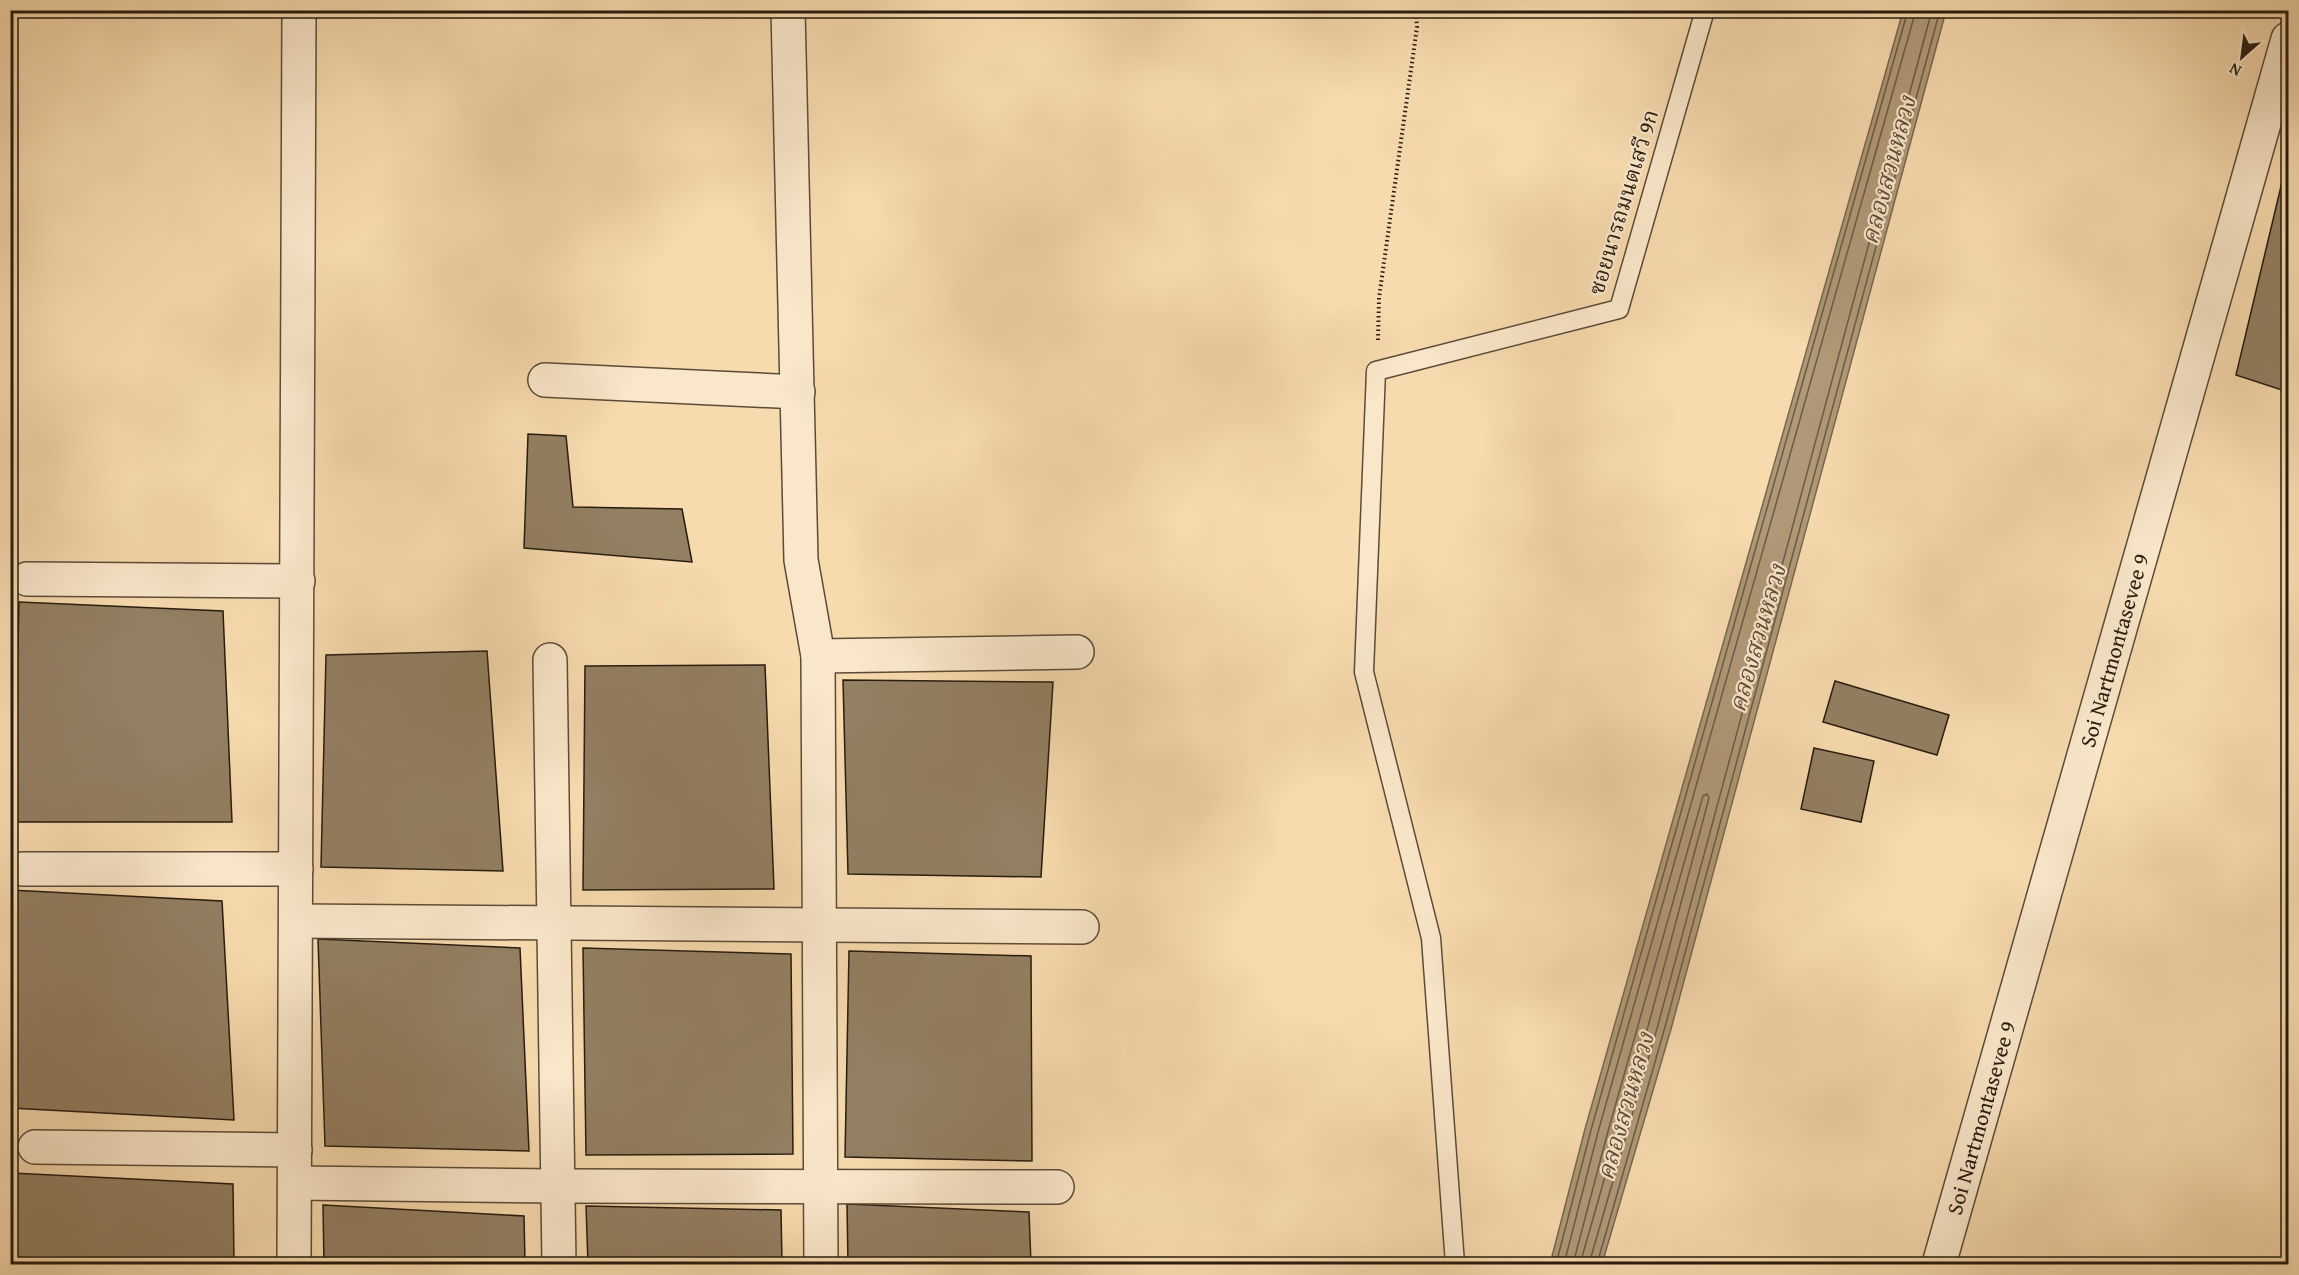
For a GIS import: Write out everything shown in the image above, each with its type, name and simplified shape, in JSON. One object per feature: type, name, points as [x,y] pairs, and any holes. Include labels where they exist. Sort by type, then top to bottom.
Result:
[{"type":"street","points":[[294,1264],[299,10]]},
{"type":"street","points":[[788,10],[801,560],[818,656],[821,1264]]},
{"type":"street","name":"Soi Nartmontasevee 9","points":[[1939,1264],[2289,39]]},
{"type":"street","points":[[545,380],[798,392]]},
{"type":"street","points":[[27,579],[298,581]]},
{"type":"street","points":[[818,656],[1077,652]]},
{"type":"street","points":[[550,660],[559,1264]]},
{"type":"street","points":[[24,869],[296,869]]},
{"type":"street","points":[[296,921],[1082,927]]},
{"type":"street","points":[[34,1147],[295,1150]]},
{"type":"street","points":[[295,1183],[1057,1187]]},
{"type":"lane","name":"ซอยนารถมนตเสวี 9ก","points":[[1376,371],[1619,309],[1706,10]]},
{"type":"lane","points":[[1376,371],[1364,672],[1431,938],[1455,1264]]},
{"type":"path","points":[[1376,371],[1379,298],[1418,27],[1416,10]]},
{"type":"water","name":"คลองสวนหลวง","points":[[1903,11],[1946,11],[1671,1029],[1602,1264],[1550,1264],[1585,1129]]},
{"type":"building","points":[[2282,182],[2288,183],[2288,392],[2236,375]]},
{"type":"building","points":[[528,434],[566,436],[573,507],[682,509],[692,562],[524,548]]},
{"type":"building","points":[[19,602],[223,611],[232,822],[14,822]]},
{"type":"building","points":[[487,651],[503,871],[321,867],[326,655]]},
{"type":"building","points":[[765,665],[774,889],[583,890],[585,666]]},
{"type":"building","points":[[843,680],[1053,682],[1041,877],[848,874]]},
{"type":"building","points":[[1835,681],[1949,715],[1937,755],[1823,722]]},
{"type":"building","points":[[1814,748],[1874,761],[1861,822],[1801,809]]},
{"type":"building","points":[[10,890],[222,901],[234,1120],[10,1108]]},
{"type":"building","points":[[318,939],[520,948],[529,1151],[325,1146]]},
{"type":"building","points":[[583,948],[791,954],[793,1154],[586,1155]]},
{"type":"building","points":[[849,951],[1031,956],[1032,1161],[845,1157]]},
{"type":"building","points":[[12,1173],[233,1184],[234,1264],[10,1264]]},
{"type":"building","points":[[847,1204],[1029,1212],[1031,1264],[848,1264]]},
{"type":"building","points":[[323,1205],[524,1216],[525,1264],[324,1264]]},
{"type":"building","points":[[586,1206],[781,1210],[782,1264],[588,1264]]}]
